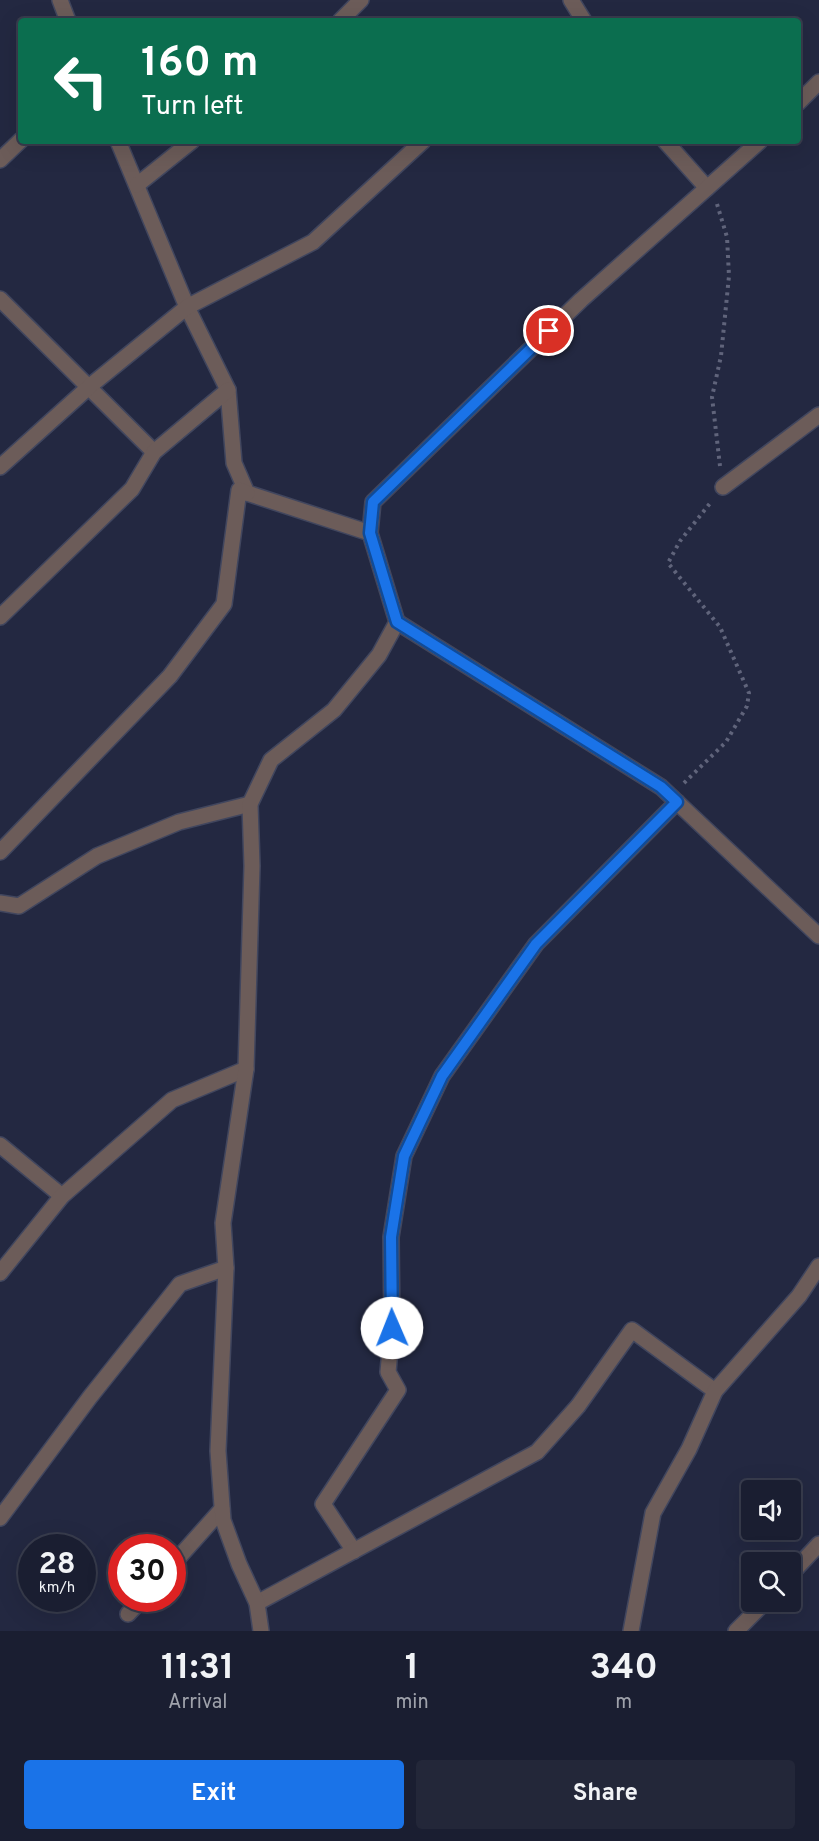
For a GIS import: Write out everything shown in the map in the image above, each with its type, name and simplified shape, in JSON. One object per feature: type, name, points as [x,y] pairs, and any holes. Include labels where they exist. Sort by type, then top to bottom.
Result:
[{"type":"street","points":[[60,0],[67,18]]},
{"type":"street","points":[[343,18],[361,0]]},
{"type":"street","points":[[571,0],[582,18]]},
{"type":"street","points":[[801,100],[819,82]]},
{"type":"street","points":[[0,160],[18,143]]},
{"type":"street","points":[[119,144],[186,307],[228,390],[234,462],[247,493]]},
{"type":"street","points":[[137,185],[188,144]]},
{"type":"street","points":[[0,467],[90,386],[186,307],[312,242],[420,144]]},
{"type":"street","points":[[668,144],[706,188]]},
{"type":"street","points":[[757,144],[581,300],[373,502],[370,533],[397,622],[661,787],[819,936]]},
{"type":"street","points":[[0,299],[154,452]]},
{"type":"street","points":[[0,617],[132,489],[154,452],[228,390]]},
{"type":"street","points":[[723,488],[819,415]]},
{"type":"street","points":[[0,852],[170,676],[224,604],[239,490],[370,533]]},
{"type":"street","points":[[261,1631],[258,1603],[239,1564],[223,1520],[218,1451],[226,1268],[223,1223],[246,1069],[252,866],[250,804],[271,760],[334,710],[379,655],[397,622]]},
{"type":"street","points":[[354,1551],[323,1504],[398,1390],[388,1372],[392,1328],[391,1237],[404,1156],[442,1076],[536,944],[677,802]]},
{"type":"street","points":[[0,903],[19,906],[97,856],[179,822],[250,804]]},
{"type":"street","points":[[0,1273],[62,1196],[172,1100],[246,1069]]},
{"type":"street","points":[[0,1145],[62,1196]]},
{"type":"street","points":[[631,1631],[653,1513],[689,1449],[715,1391],[799,1296],[819,1266]]},
{"type":"street","points":[[0,1518],[90,1397],[180,1284],[226,1268]]},
{"type":"street","points":[[258,1603],[537,1452],[578,1406],[632,1330],[715,1391]]},
{"type":"street","points":[[186,1549],[222,1509]]},
{"type":"street","points":[[801,1563],[819,1544]]},
{"type":"street","points":[[736,1631],[755,1612]]},
{"type":"route","points":[[392,1328],[391,1237],[404,1156],[442,1076],[536,944],[677,802],[661,787],[397,622],[370,533],[373,502],[549,331]]}]
